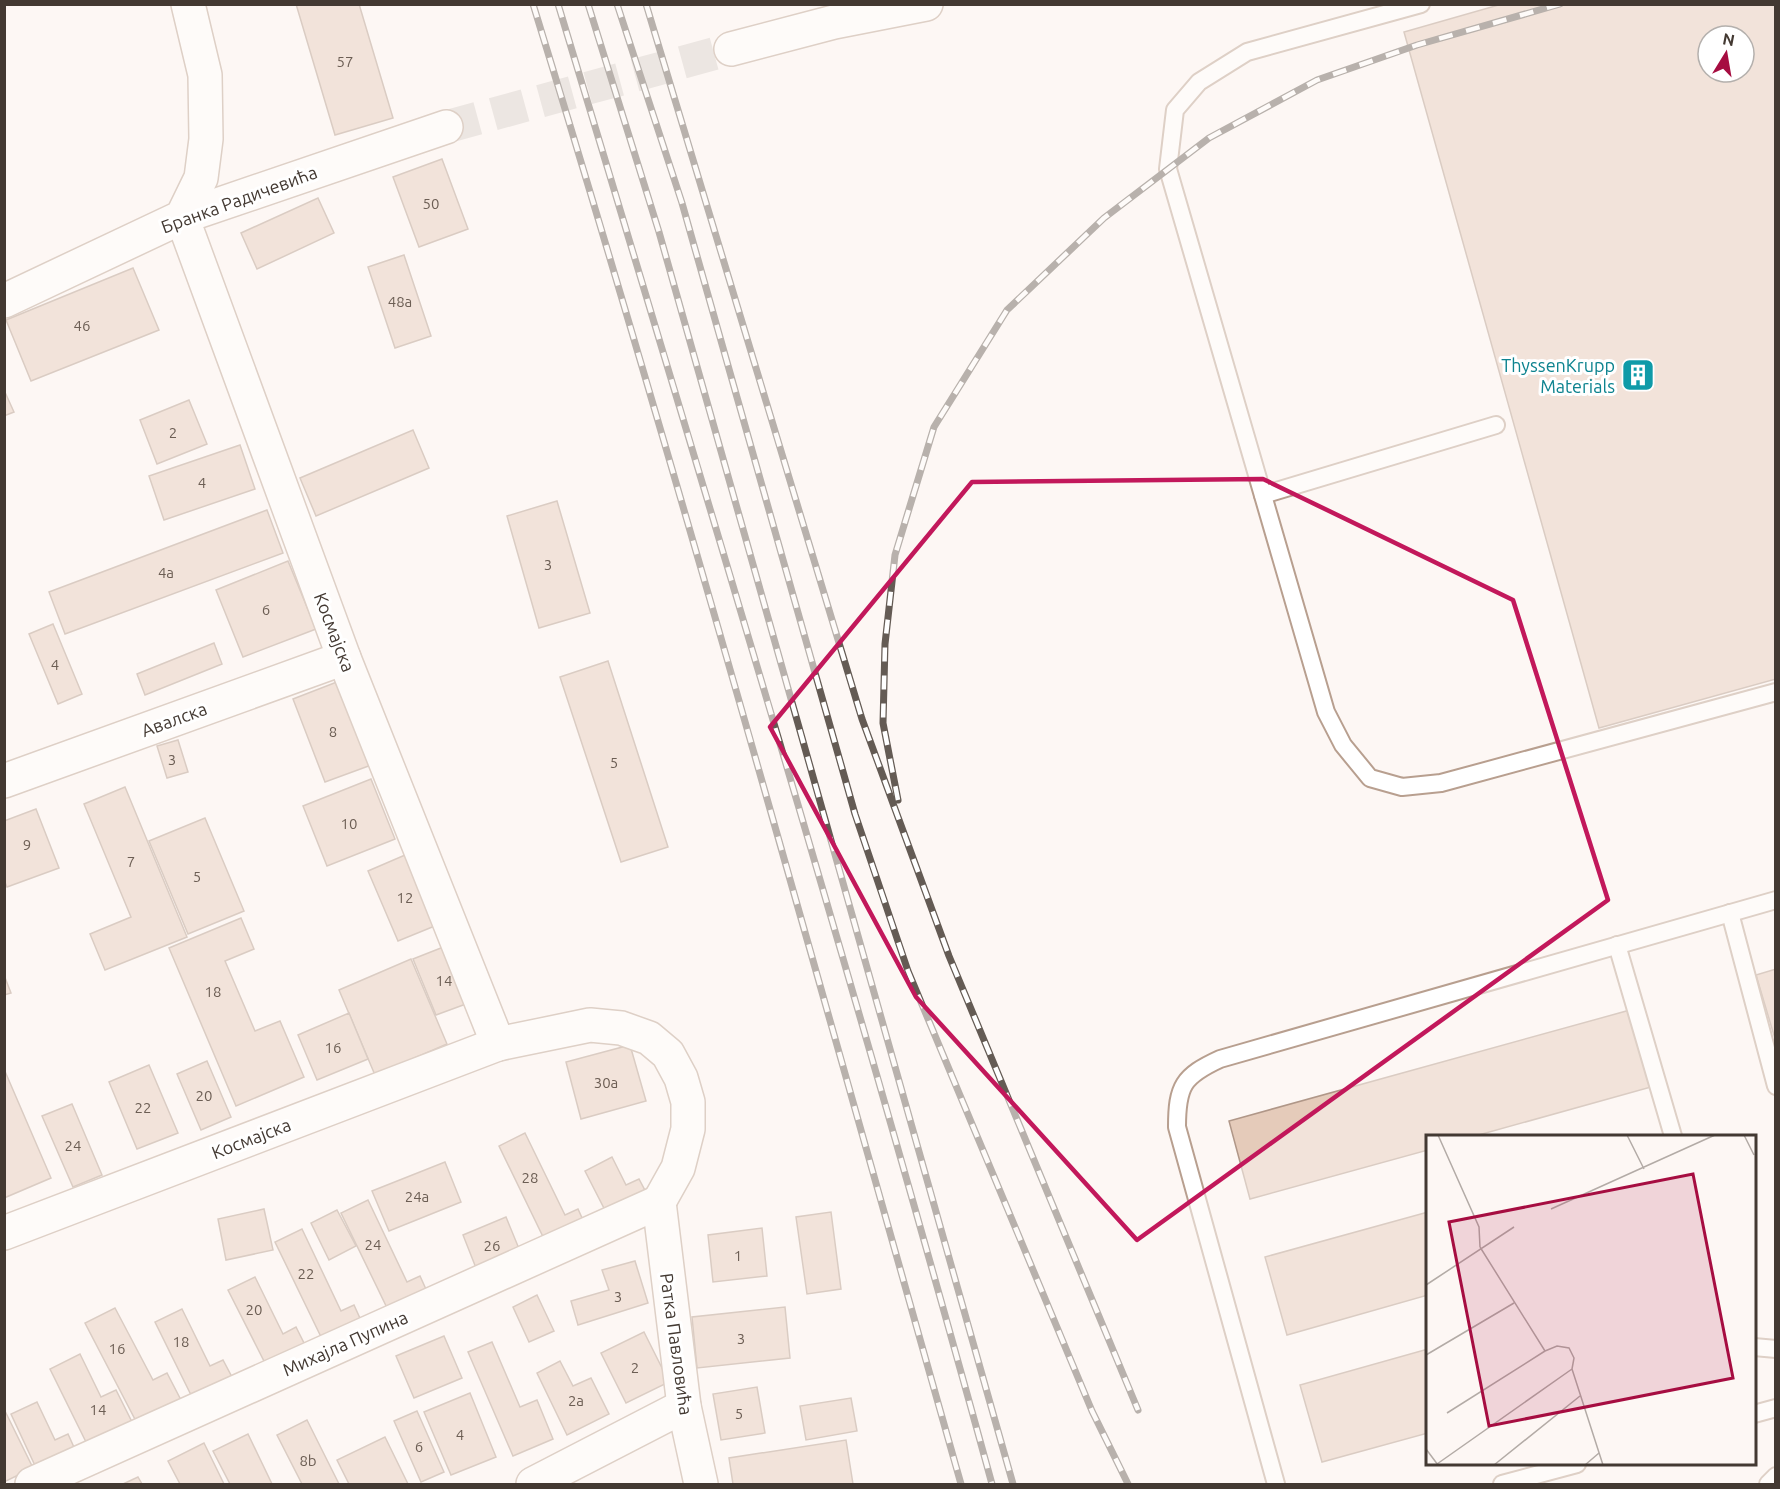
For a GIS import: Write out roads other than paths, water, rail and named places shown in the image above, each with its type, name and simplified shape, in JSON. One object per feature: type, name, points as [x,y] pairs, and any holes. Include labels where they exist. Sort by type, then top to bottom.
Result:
[{"type":"street","points":[[182,217],[201,178],[206,139],[205,75],[188,4]]},
{"type":"street","points":[[731,49],[834,22],[927,4]]},
{"type":"street","name":"Бранка Радичевића","points":[[4,300],[182,217],[446,127]]},
{"type":"street","name":"Космајска","points":[[182,217],[344,658],[498,1044]]},
{"type":"street","name":"Авалска","points":[[4,781],[344,658]]},
{"type":"street","name":"Космајска","points":[[4,1233],[498,1044],[590,1025],[621,1028],[649,1038],[668,1054],[681,1078],[688,1102],[688,1129],[678,1168],[659,1202]]},
{"type":"street","name":"Ратка Павловића","points":[[659,1202],[684,1406],[701,1485]]},
{"type":"street","name":"Михајла Пупина","points":[[32,1485],[659,1202]]},
{"type":"street","points":[[533,1485],[684,1406]]},
{"type":"lane","points":[[1421,4],[1247,52],[1199,82],[1175,110],[1168,169],[1326,712],[1343,745],[1370,778],[1402,787],[1441,783],[1776,692]]},
{"type":"lane","points":[[1263,495],[1496,425]]},
{"type":"lane","points":[[1276,1485],[1177,1127],[1177,1101],[1185,1082],[1198,1069],[1220,1059],[1776,900]]},
{"type":"lane","points":[[1730,913],[1776,1086]]},
{"type":"lane","points":[[1617,945],[1672,1135]]},
{"type":"lane","points":[[1756,1347],[1776,1349]]},
{"type":"lane","points":[[1756,1414],[1776,1408]]},
{"type":"lane","points":[[1502,1485],[1573,1465]]},
{"type":"lane","points":[[1768,1485],[1776,1476]]},
{"type":"tunnel","points":[[446,127],[731,49]]},
{"type":"railway","points":[[533,4],[698,558],[961,1484]]},
{"type":"railway","points":[[558,4],[834,928],[992,1484]]},
{"type":"railway","points":[[588,4],[659,232],[1013,1484]]},
{"type":"railway","points":[[617,4],[682,203],[855,814],[908,971],[1092,1411],[1128,1484]]},
{"type":"railway","points":[[646,4],[862,719],[949,956],[1138,1410]]},
{"type":"railway","points":[[898,800],[883,723],[885,644],[895,555],[934,427],[1007,310],[1104,218],[1209,138],[1317,80],[1417,45],[1560,4]]},
{"type":"place","name":"ThyssenKrupp Materials","points":[[1638,375]]}]
